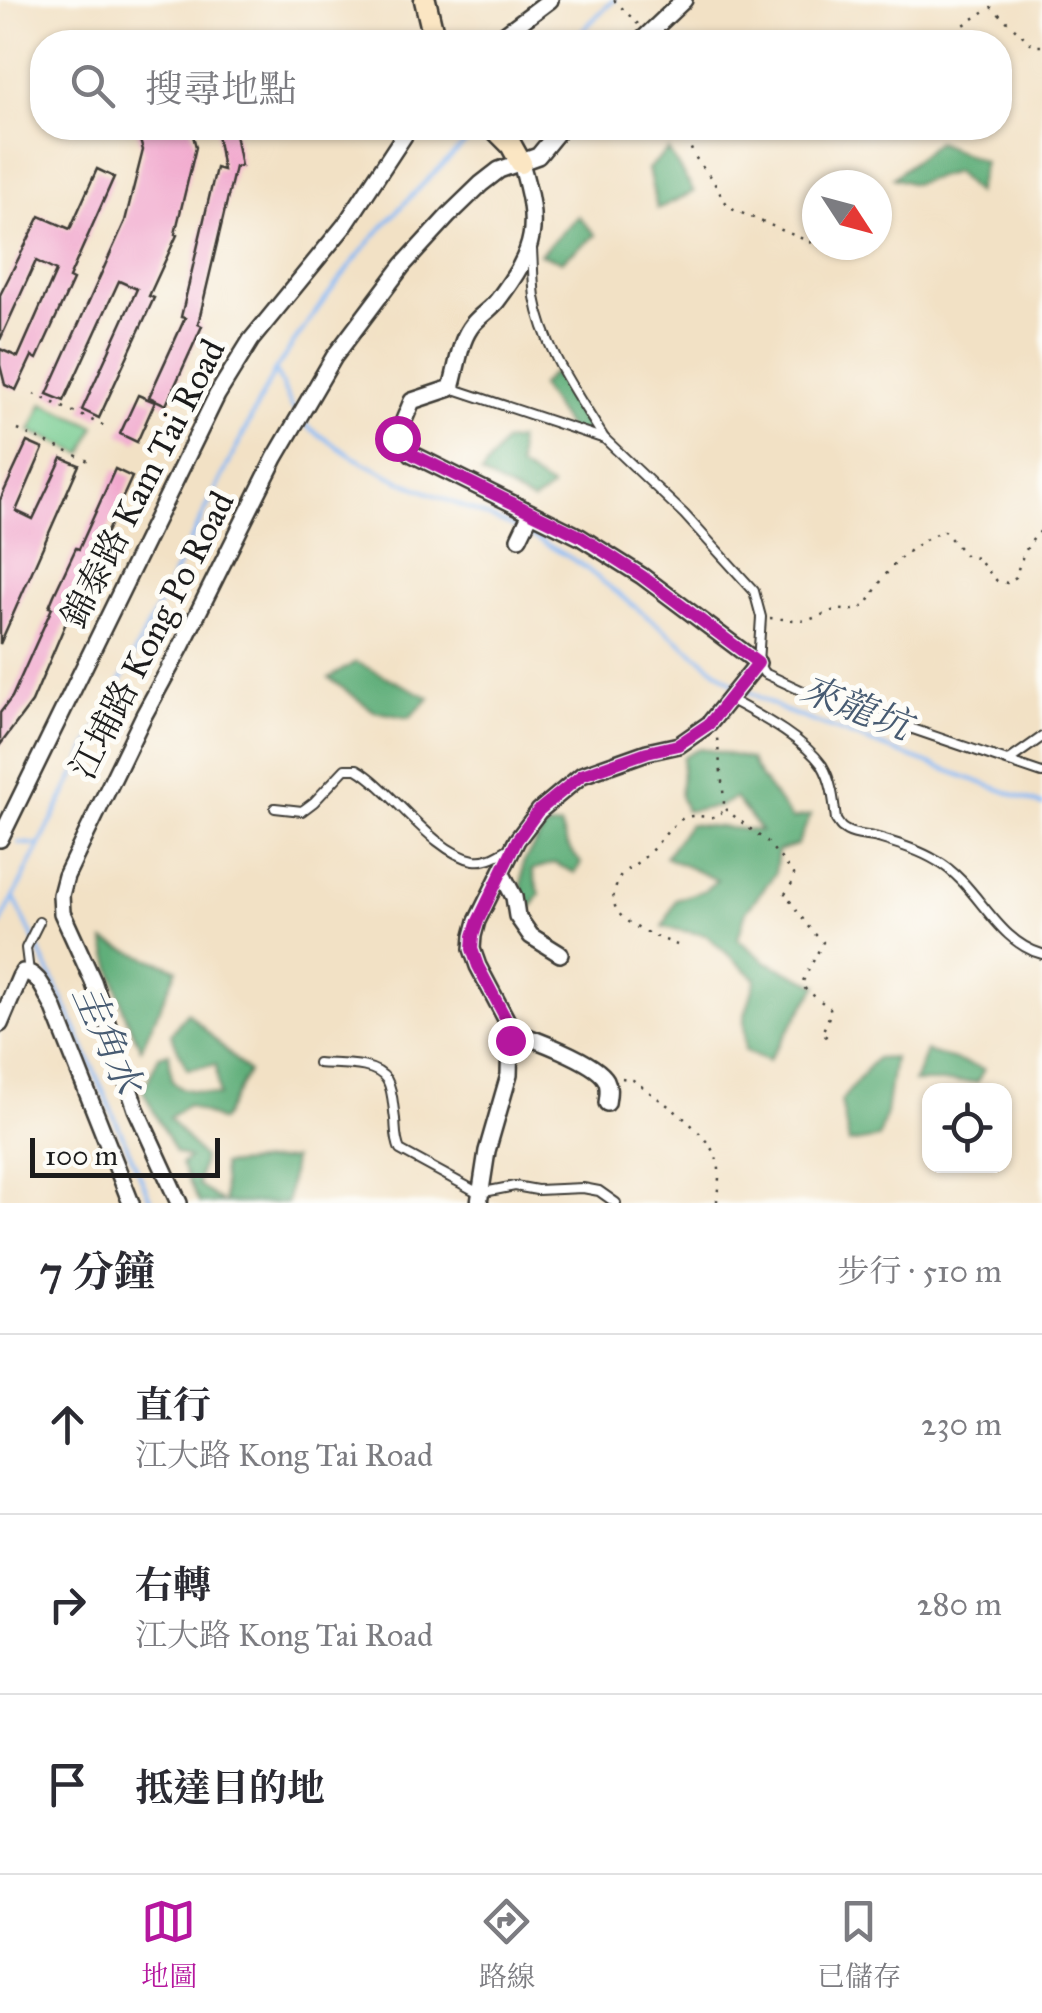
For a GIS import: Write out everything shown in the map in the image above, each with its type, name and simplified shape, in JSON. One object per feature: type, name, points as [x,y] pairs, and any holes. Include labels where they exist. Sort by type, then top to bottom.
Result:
[{"type":"street","points":[[425,0],[432,30]]},
{"type":"street","points":[[510,30],[550,0]]},
{"type":"street","points":[[653,30],[684,0]]},
{"type":"street","name":"錦泰路 Kam Tai Road","points":[[0,839],[217,394],[251,340],[345,225],[402,140]]},
{"type":"street","points":[[397,438],[412,401],[452,388],[467,332],[494,304],[531,245],[534,219],[516,154],[504,140]]},
{"type":"street","name":"江埔路 Kong Po Road","points":[[179,1203],[136,1109],[93,981],[66,923],[61,895],[66,876],[290,430],[353,329],[416,250],[490,177],[508,166],[516,154],[538,156],[551,140]]},
{"type":"street","points":[[380,438],[397,438],[412,454],[580,536],[628,567],[754,668],[709,724],[678,745],[582,775],[538,811],[517,840],[473,936],[472,949],[478,966],[508,1030],[509,1075],[487,1151],[479,1198]]},
{"type":"street","points":[[519,538],[530,514]]},
{"type":"street","points":[[502,874],[514,897],[517,916],[531,936],[560,954]]},
{"type":"street","points":[[0,1024],[24,975],[36,977],[53,1006],[131,1203]]},
{"type":"street","points":[[508,1030],[543,1042],[601,1074],[608,1083],[606,1103]]},
{"type":"lane","points":[[531,245],[535,298],[544,329],[556,358],[605,439],[684,514],[754,591],[761,617],[754,668],[807,693],[1042,773]]},
{"type":"lane","points":[[452,388],[605,439]]},
{"type":"lane","points":[[732,696],[812,754],[828,778],[840,826],[854,834],[896,843],[933,858],[965,884],[1014,939],[1029,951],[1042,954]]},
{"type":"lane","points":[[1008,761],[1042,736]]},
{"type":"lane","points":[[275,808],[302,811],[345,769],[357,768],[431,835],[474,860],[492,858],[517,840]]},
{"type":"lane","points":[[24,975],[26,948],[39,922]]},
{"type":"lane","points":[[318,1064],[368,1067],[379,1072],[388,1081],[400,1150],[479,1198],[514,1186],[537,1190],[583,1188],[599,1191],[616,1203]]},
{"type":"path","points":[[614,0],[628,14]]},
{"type":"path","points":[[956,30],[991,7],[1034,46],[1042,46]]},
{"type":"path","points":[[688,140],[696,161],[723,202],[802,239]]},
{"type":"path","points":[[34,394],[109,428]]},
{"type":"path","points":[[18,430],[93,463]]},
{"type":"path","points":[[761,617],[806,621],[838,609],[850,611],[866,606],[883,575],[914,546],[942,530],[966,556],[977,558],[997,581],[1006,584],[1016,577],[1020,561],[1042,530]]},
{"type":"path","points":[[678,945],[634,926],[615,907],[612,896],[618,879],[678,822],[687,816],[716,818],[724,808],[719,742],[709,724]]},
{"type":"path","points":[[724,808],[767,842],[794,874],[785,894],[822,942],[802,983],[830,1008],[822,1033],[829,1039]]},
{"type":"path","points":[[601,1074],[633,1080],[697,1130],[711,1147],[719,1167],[717,1203]]},
{"type":"green space","points":[[937,142],[984,162],[976,193],[955,172],[913,184],[893,178]]},
{"type":"green space","points":[[668,150],[694,192],[657,209],[648,169]]},
{"type":"green space","points":[[578,216],[596,235],[561,261],[540,254]]},
{"type":"green space","points":[[553,372],[593,428],[574,437],[540,386]]},
{"type":"green space","points":[[43,403],[95,426],[83,454],[30,431]]},
{"type":"green space","points":[[518,440],[519,467],[552,488],[533,502],[481,474],[504,442]]},
{"type":"green space","points":[[356,662],[430,698],[409,718],[374,711],[329,678]]},
{"type":"green space","points":[[701,748],[750,759],[792,819],[811,815],[797,845],[778,851],[775,874],[746,911],[738,939],[766,962],[818,985],[768,1061],[745,1051],[744,1019],[756,979],[706,935],[663,927],[676,900],[705,890],[717,880],[665,857],[689,824],[761,831],[735,798],[718,807],[686,811],[680,796],[683,757]]},
{"type":"green space","points":[[560,826],[567,845],[581,863],[575,873],[554,863],[532,870],[540,894],[527,914],[521,902],[523,863],[545,828]]},
{"type":"green space","points":[[104,941],[177,969],[141,1049],[124,1012]]},
{"type":"green space","points":[[187,1012],[248,1072],[221,1121],[187,1105],[169,1118],[203,1158],[198,1185],[223,1203],[199,1203],[181,1164],[189,1158],[175,1152],[143,1091],[159,1056],[169,1053],[172,1081],[180,1088],[219,1096],[216,1065],[187,1069],[171,1034]]},
{"type":"green space","points":[[926,1051],[984,1069],[977,1082],[914,1082]]},
{"type":"green space","points":[[894,1058],[879,1138],[849,1143],[841,1101],[875,1059]]},
{"type":"green space","points":[[293,1159],[287,1203],[225,1203],[222,1165]]},
{"type":"building","points":[[140,140],[194,140],[196,147],[177,235],[149,296],[154,298],[99,418],[82,410],[137,289],[119,281],[64,401],[47,394],[125,221],[143,150]]},
{"type":"building","points":[[218,140],[236,140],[241,166],[235,167],[198,324],[202,326],[166,405],[149,397],[185,318],[181,317],[216,168],[223,170]]},
{"type":"building","points":[[97,169],[114,177],[37,359],[32,356],[16,390],[5,385],[0,349],[18,357],[56,271],[36,261],[0,340],[0,295],[40,216],[70,229]]},
{"type":"building","points":[[138,395],[155,402],[137,442],[120,434]]},
{"type":"building","points":[[27,442],[43,449],[16,511],[33,519],[62,458],[79,465],[0,644],[0,500]]},
{"type":"building","points":[[115,469],[132,477],[65,616],[68,618],[32,702],[0,745],[0,713],[12,697],[52,608],[49,607],[54,595]]},
{"type":"waterway","points":[[583,30],[614,0]]},
{"type":"waterway","points":[[0,925],[275,370],[376,235],[469,140]]},
{"type":"waterway","name":"來龍坑","points":[[276,372],[297,413]]},
{"type":"waterway","name":"來龍坑","points":[[303,420],[353,457],[400,481],[516,528]]},
{"type":"waterway","name":"來龍坑","points":[[525,532],[579,563],[735,685]]},
{"type":"waterway","name":"來龍坑","points":[[744,689],[785,711],[1042,805]]},
{"type":"waterway","points":[[19,843],[39,845]]},
{"type":"waterway","name":"圭角水","points":[[14,898],[152,1203]]},
{"type":"route","points":[[397,438],[412,454],[580,536],[642,576],[758,663],[709,724],[678,745],[582,775],[538,811],[517,840],[478,921],[472,949],[506,1019],[510,1040]]}]
